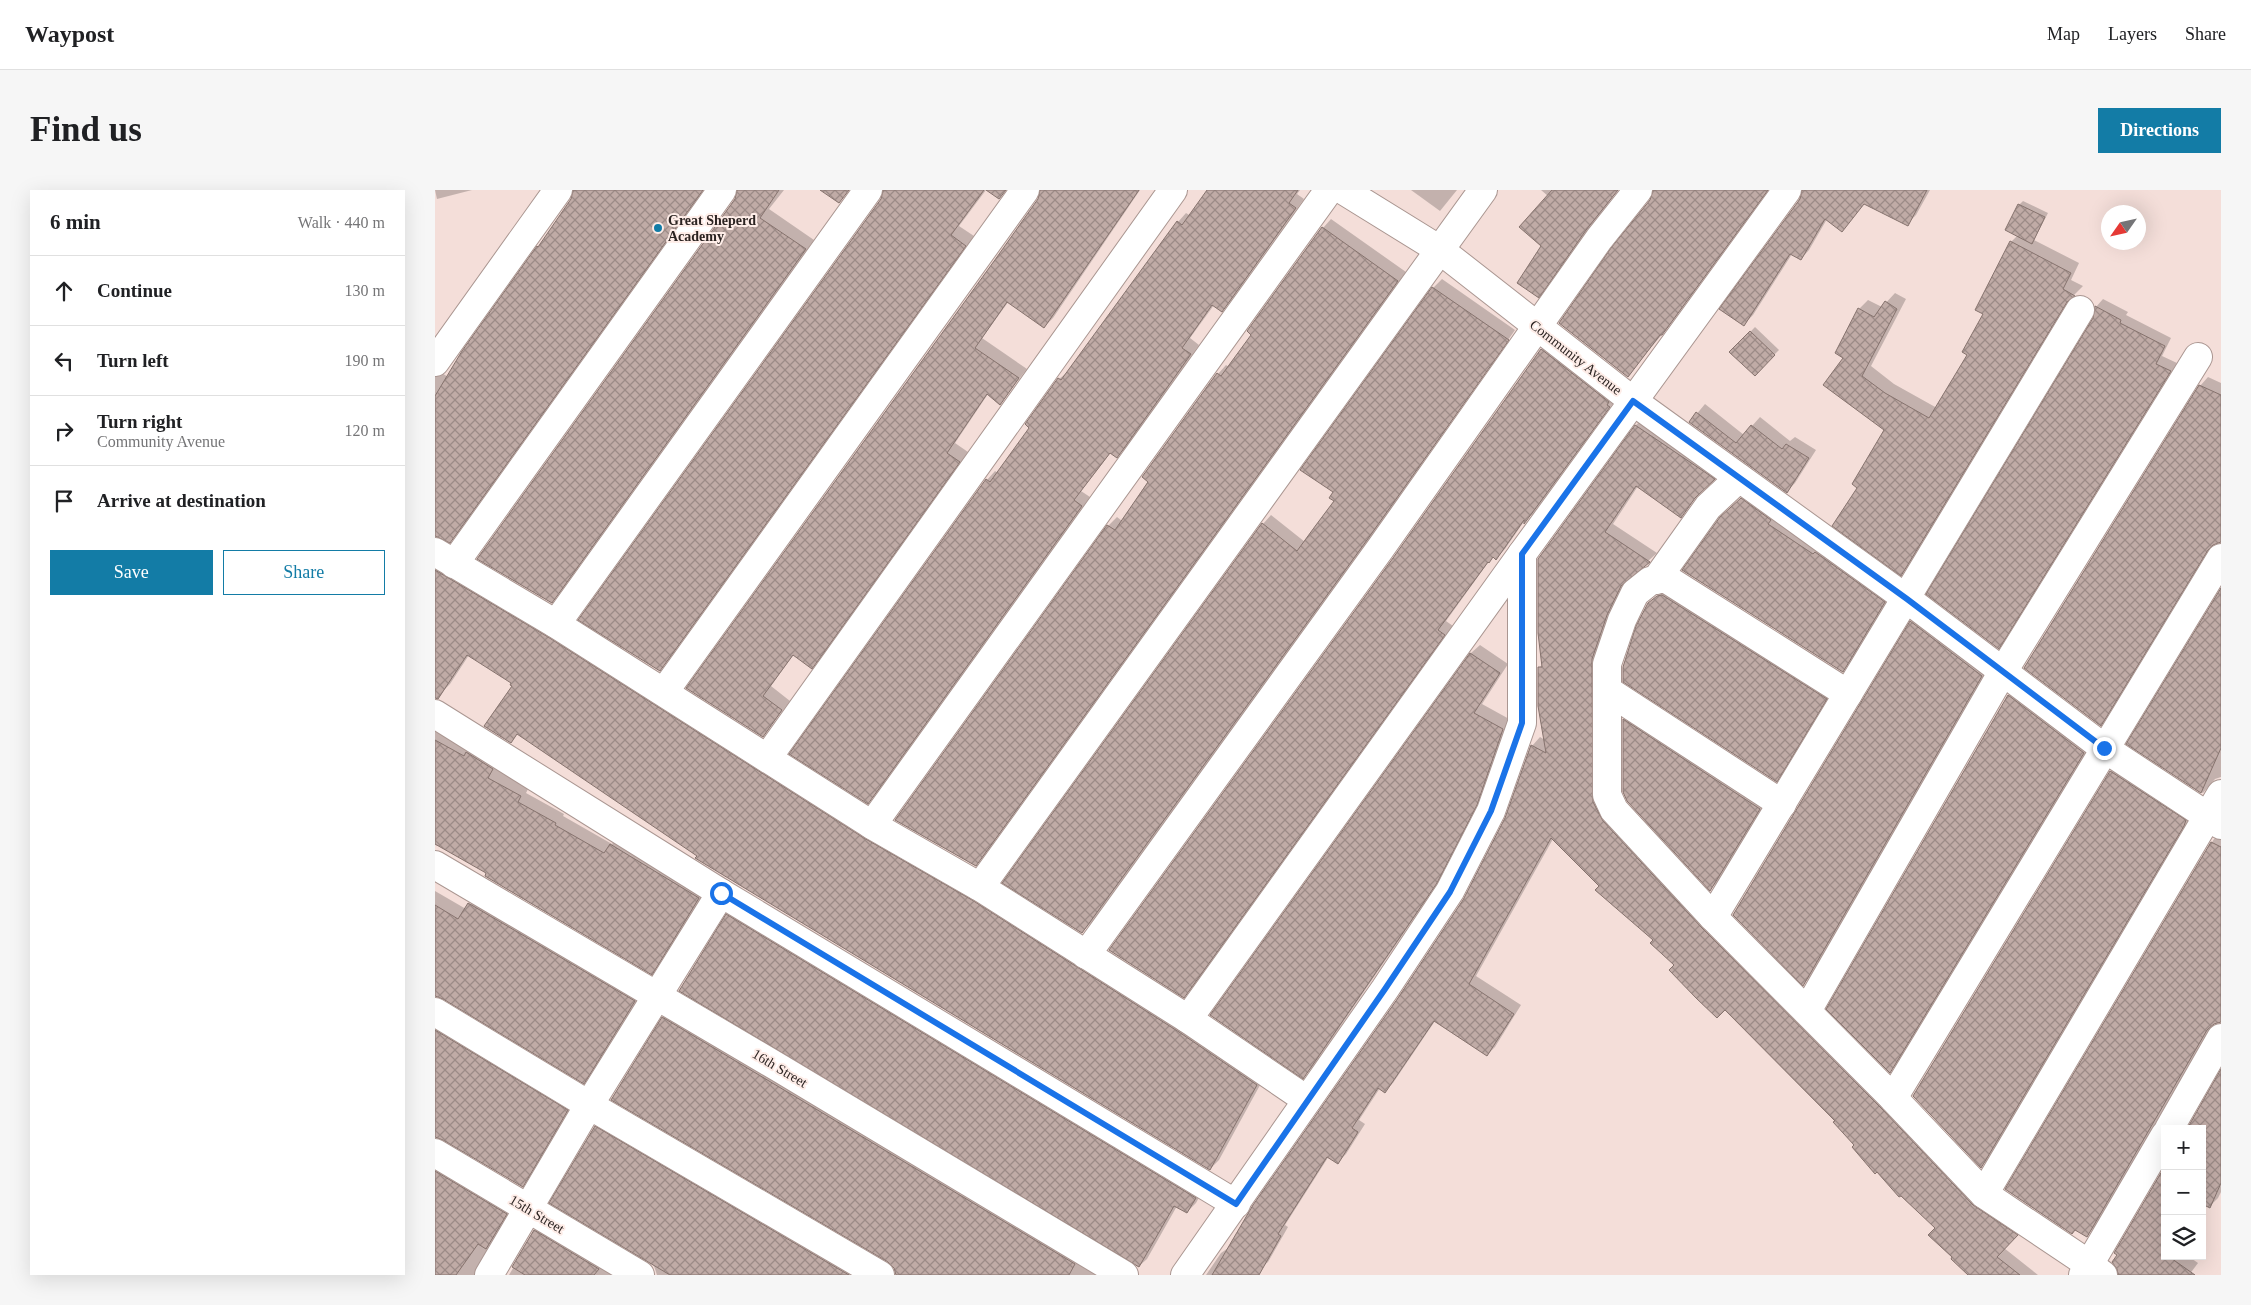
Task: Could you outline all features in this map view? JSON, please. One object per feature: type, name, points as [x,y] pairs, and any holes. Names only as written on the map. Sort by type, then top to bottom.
[{"type":"street","points":[[435,362],[558,190]]},
{"type":"street","points":[[722,190],[445,558],[556,624],[768,757],[872,825],[980,887],[1188,1019],[1307,1100]]},
{"type":"street","points":[[556,624],[868,190]]},
{"type":"street","points":[[664,692],[1025,190]]},
{"type":"street","points":[[768,757],[1173,190]]},
{"type":"street","points":[[872,825],[1329,190]]},
{"type":"street","name":"Community Avenue","points":[[1343,190],[1440,250],[1633,401],[1907,599],[2002,673],[2104,748],[2214,821]]},
{"type":"street","points":[[980,887],[1483,190]]},
{"type":"street","points":[[1086,955],[1380,549],[1599,238],[1638,190]]},
{"type":"street","points":[[1188,1019],[1522,554],[1787,190]]},
{"type":"street","points":[[1713,917],[2080,310]]},
{"type":"street","points":[[1807,1011],[2002,673],[2198,357]]},
{"type":"street","points":[[1656,580],[1708,507],[1739,478]]},
{"type":"street","points":[[1185,1275],[1385,989],[1450,892],[1491,811],[1522,723],[1522,554]]},
{"type":"street","points":[[1893,1098],[2221,558]]},
{"type":"street","points":[[1848,694],[1665,578],[1650,582],[1635,593],[1607,664],[1607,795],[1614,810],[1713,917],[1893,1098],[1984,1194],[2092,1272],[2161,1143]]},
{"type":"street","points":[[1607,690],[1782,804]]},
{"type":"street","points":[[435,714],[721,893],[1236,1204]]},
{"type":"street","points":[[1984,1194],[2214,821],[2221,794]]},
{"type":"street","name":"16th Street","points":[[435,865],[1123,1275]]},
{"type":"street","points":[[489,1275],[589,1105],[721,893]]},
{"type":"street","points":[[435,1012],[589,1105],[880,1275]]},
{"type":"street","points":[[2171,1125],[2221,1038]]},
{"type":"street","name":"15th Street","points":[[435,1152],[640,1275]]},
{"type":"building","points":[[573,190],[703,190],[450,543],[435,536],[435,396],[462,351],[571,199]]},
{"type":"building","points":[[737,190],[779,190],[760,218],[806,249],[552,603],[477,559],[735,199]]},
{"type":"building","points":[[820,190],[849,190],[839,203]]},
{"type":"building","points":[[883,190],[984,190],[951,235],[966,246],[660,671],[578,620],[881,199]]},
{"type":"building","points":[[986,190],[1006,190],[999,199]]},
{"type":"building","points":[[1040,190],[1139,190],[1044,328],[1007,302],[975,348],[1019,378],[1000,405],[987,394],[947,453],[960,462],[812,669],[793,655],[763,696],[782,710],[763,737],[686,688],[997,257],[1038,199]]},
{"type":"building","points":[[1207,190],[1298,190],[1289,203],[1296,208],[1222,312],[1212,305],[1182,348],[1191,354],[1117,458],[1110,453],[1074,500],[1082,506],[868,804],[789,754],[986,479],[990,482],[1029,428],[1025,424],[1058,378],[1061,380],[1177,221],[1182,225]]},
{"type":"building","points":[[1552,190],[1618,190],[1586,230],[1539,298],[1517,283],[1541,246],[1519,227]]},
{"type":"building","points":[[1653,190],[1768,190],[1662,335],[1660,335],[1628,377],[1559,323],[1611,248],[1650,200]]},
{"type":"building","points":[[1802,190],[1927,190],[1908,226],[1864,204],[1842,232],[1825,219],[1801,260],[1790,254],[1744,326],[1719,309],[1800,199]]},
{"type":"building","points":[[2018,204],[2045,217],[2032,244],[2005,230]]},
{"type":"building","points":[[1322,227],[1398,281],[976,866],[895,820],[1107,525],[1115,530],[1148,482],[1142,477],[1217,373],[1221,376],[1251,335],[1247,331]]},
{"type":"building","points":[[2010,241],[2071,273],[2063,289],[2075,296],[2067,302],[1901,576],[1832,526],[1857,488],[1852,484],[1884,430],[1823,385],[1843,358],[1835,353],[1858,308],[1874,317],[1885,301],[1897,309],[1862,376],[1885,393],[1929,418],[1967,355],[1962,352],[1983,314],[1975,310]]},
{"type":"building","points":[[1432,287],[1509,340],[1367,540],[1082,933],[1002,883],[1262,523],[1297,551],[1334,501],[1329,498],[1333,492],[1300,470]]},
{"type":"building","points":[[2095,306],[2121,320],[2120,323],[2165,346],[2156,364],[2171,371],[1999,649],[1926,594],[2093,318]]},
{"type":"building","points":[[1750,331],[1775,355],[1755,376],[1729,352]]},
{"type":"building","points":[[1541,349],[1609,402],[1607,405],[1610,407],[1524,524],[1524,520],[1496,560],[1493,557],[1488,562],[1438,630],[1445,635],[1184,998],[1109,950],[1393,558]]},
{"type":"building","points":[[2199,385],[2221,395],[2221,542],[2213,545],[2208,550],[2101,726],[2024,668]]},
{"type":"building","points":[[1696,412],[1736,443],[1751,425],[1782,449],[1786,444],[1809,458],[1787,493],[1689,422]]},
{"type":"building","points":[[1635,425],[1715,479],[1695,498],[1681,518],[1636,486],[1605,532],[1650,562],[1621,586],[1607,615],[1592,659],[1593,802],[1603,821],[1702,928],[1882,1109],[1973,1205],[2018,1235],[1997,1257],[2020,1275],[1968,1275],[1928,1235],[1935,1228],[1901,1196],[1899,1197],[1877,1172],[1875,1174],[1852,1147],[1854,1145],[1833,1122],[1835,1121],[1725,1010],[1717,1018],[1697,999],[1669,970],[1674,965],[1650,943],[1653,940],[1595,890],[1599,886],[1551,838],[1469,984],[1514,1014],[1487,1056],[1434,1021],[1385,1093],[1378,1088],[1352,1128],[1358,1132],[1338,1164],[1327,1157],[1278,1234],[1281,1236],[1259,1275],[1212,1275],[1253,1205],[1398,998],[1463,900],[1505,818],[1531,745],[1546,753],[1538,706],[1538,667],[1542,667],[1538,633],[1538,559]]},
{"type":"building","points":[[1741,498],[1771,520],[1768,524],[1813,554],[1815,552],[1885,602],[1843,672],[1682,570],[1720,517]]},
{"type":"building","points":[[435,570],[548,637],[864,838],[972,900],[1179,1032],[1257,1085],[1210,1170],[695,858],[697,856],[517,734],[511,743],[484,726],[512,686],[510,685],[511,683],[467,655],[438,699],[435,698]]},
{"type":"building","points":[[2221,588],[2221,748],[2201,793],[2126,744]]},
{"type":"building","points":[[1662,595],[1827,699],[1777,782],[1623,682],[1623,667],[1636,626],[1648,603],[1657,596]]},
{"type":"building","points":[[1910,621],[1982,676],[1803,986],[1733,915]]},
{"type":"building","points":[[1470,653],[1500,673],[1474,713],[1503,729],[1477,805],[1437,883],[1303,1079],[1210,1015]]},
{"type":"building","points":[[2008,695],[2084,753],[1890,1073],[1826,1009]]},
{"type":"building","points":[[1623,719],[1760,809],[1710,891],[1627,801],[1623,792]]},
{"type":"building","points":[[435,740],[464,756],[466,752],[493,769],[488,778],[521,796],[518,802],[556,823],[555,825],[604,853],[610,844],[699,898],[652,975],[485,876],[486,873],[435,844]]},
{"type":"building","points":[[2110,771],[2186,820],[1981,1168],[1913,1096]]},
{"type":"building","points":[[2211,842],[2221,847],[2221,1022],[2214,1024],[2207,1030],[2087,1237],[2075,1230],[2072,1234],[2005,1189]]},
{"type":"building","points":[[468,903],[635,1001],[584,1084],[435,996],[435,905],[458,919]]},
{"type":"building","points":[[726,914],[1196,1198],[1187,1213],[1174,1206],[1139,1267],[679,991]]},
{"type":"building","points":[[662,1017],[1075,1264],[1069,1275],[896,1275],[894,1268],[888,1262],[611,1100]]},
{"type":"building","points":[[435,1030],[568,1110],[523,1187],[435,1137]]},
{"type":"building","points":[[2221,1069],[2221,1183],[2210,1208],[2206,1206],[2206,1125],[2189,1125]]},
{"type":"building","points":[[595,1126],[849,1275],[670,1275],[549,1203]]},
{"type":"building","points":[[435,1171],[507,1214],[486,1249],[478,1244],[456,1275],[435,1275]]},
{"type":"building","points":[[2161,1173],[2161,1260],[2174,1260],[2195,1275],[2118,1275],[2117,1269],[2112,1262],[2117,1255],[2114,1253]]},
{"type":"building","points":[[534,1230],[599,1269],[594,1275],[525,1275],[512,1267]]},
{"type":"place","name":"Great Sheperd Academy","points":[[658,228]]},
{"type":"route","points":[[721,893],[1236,1204],[1450,892],[1491,811],[1522,723],[1522,554],[1633,401],[1907,599],[2002,673],[2104,748]]}]
